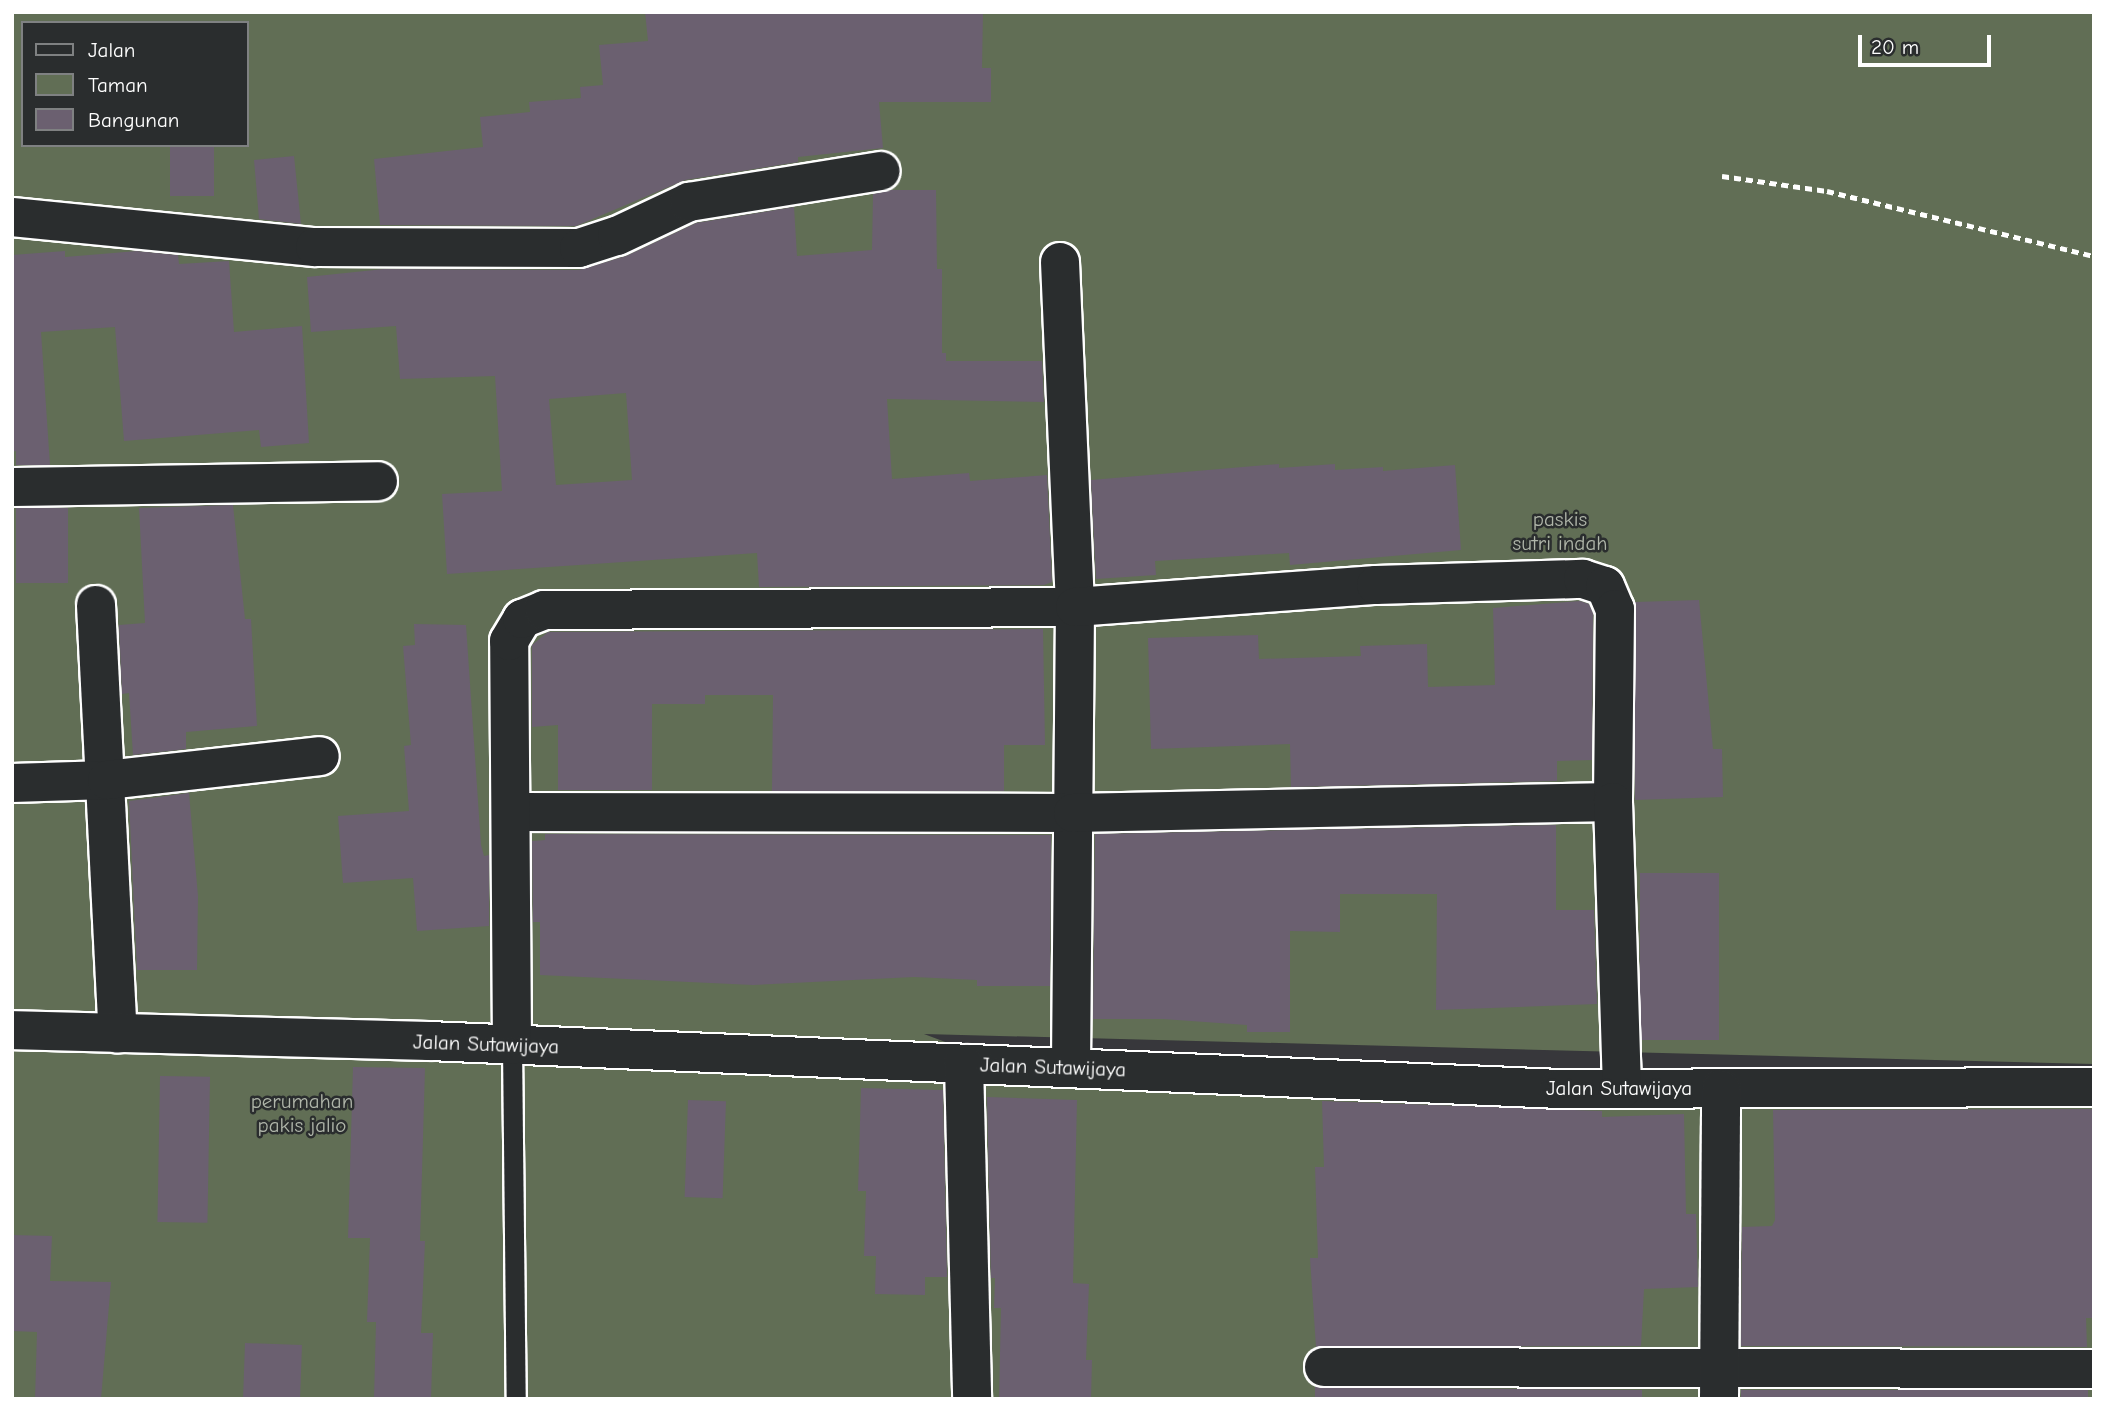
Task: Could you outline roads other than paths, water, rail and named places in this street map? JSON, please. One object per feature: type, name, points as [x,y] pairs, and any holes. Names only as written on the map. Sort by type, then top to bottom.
[{"type":"street","points":[[12,218],[315,247],[579,247],[617,236],[689,202],[881,172]]},
{"type":"street","points":[[1060,262],[1075,607],[1071,1068]]},
{"type":"street","points":[[12,487],[378,481]]},
{"type":"street","points":[[512,1045],[509,641],[522,619],[544,610],[1075,607],[1376,585],[1583,579],[1605,586],[1615,609],[1613,802],[1622,1089]]},
{"type":"street","points":[[96,605],[118,1033]]},
{"type":"street","points":[[12,783],[107,780],[320,756]]},
{"type":"street","points":[[511,812],[1073,813],[1613,802]]},
{"type":"street","name":"Jalan Sutawijaya","points":[[12,1030],[512,1045],[1622,1089],[2094,1087]]},
{"type":"street","points":[[964,1064],[972,1399]]},
{"type":"street","points":[[1719,1385],[1721,1089]]},
{"type":"street","points":[[1324,1367],[1719,1385],[2094,1370]]},
{"type":"lane","points":[[512,1045],[516,1399]]},
{"type":"park label","name":"paskis sutri indah","points":[[1560,531]]},
{"type":"park label","name":"perumahan pakis jalio","points":[[302,1113]]}]
